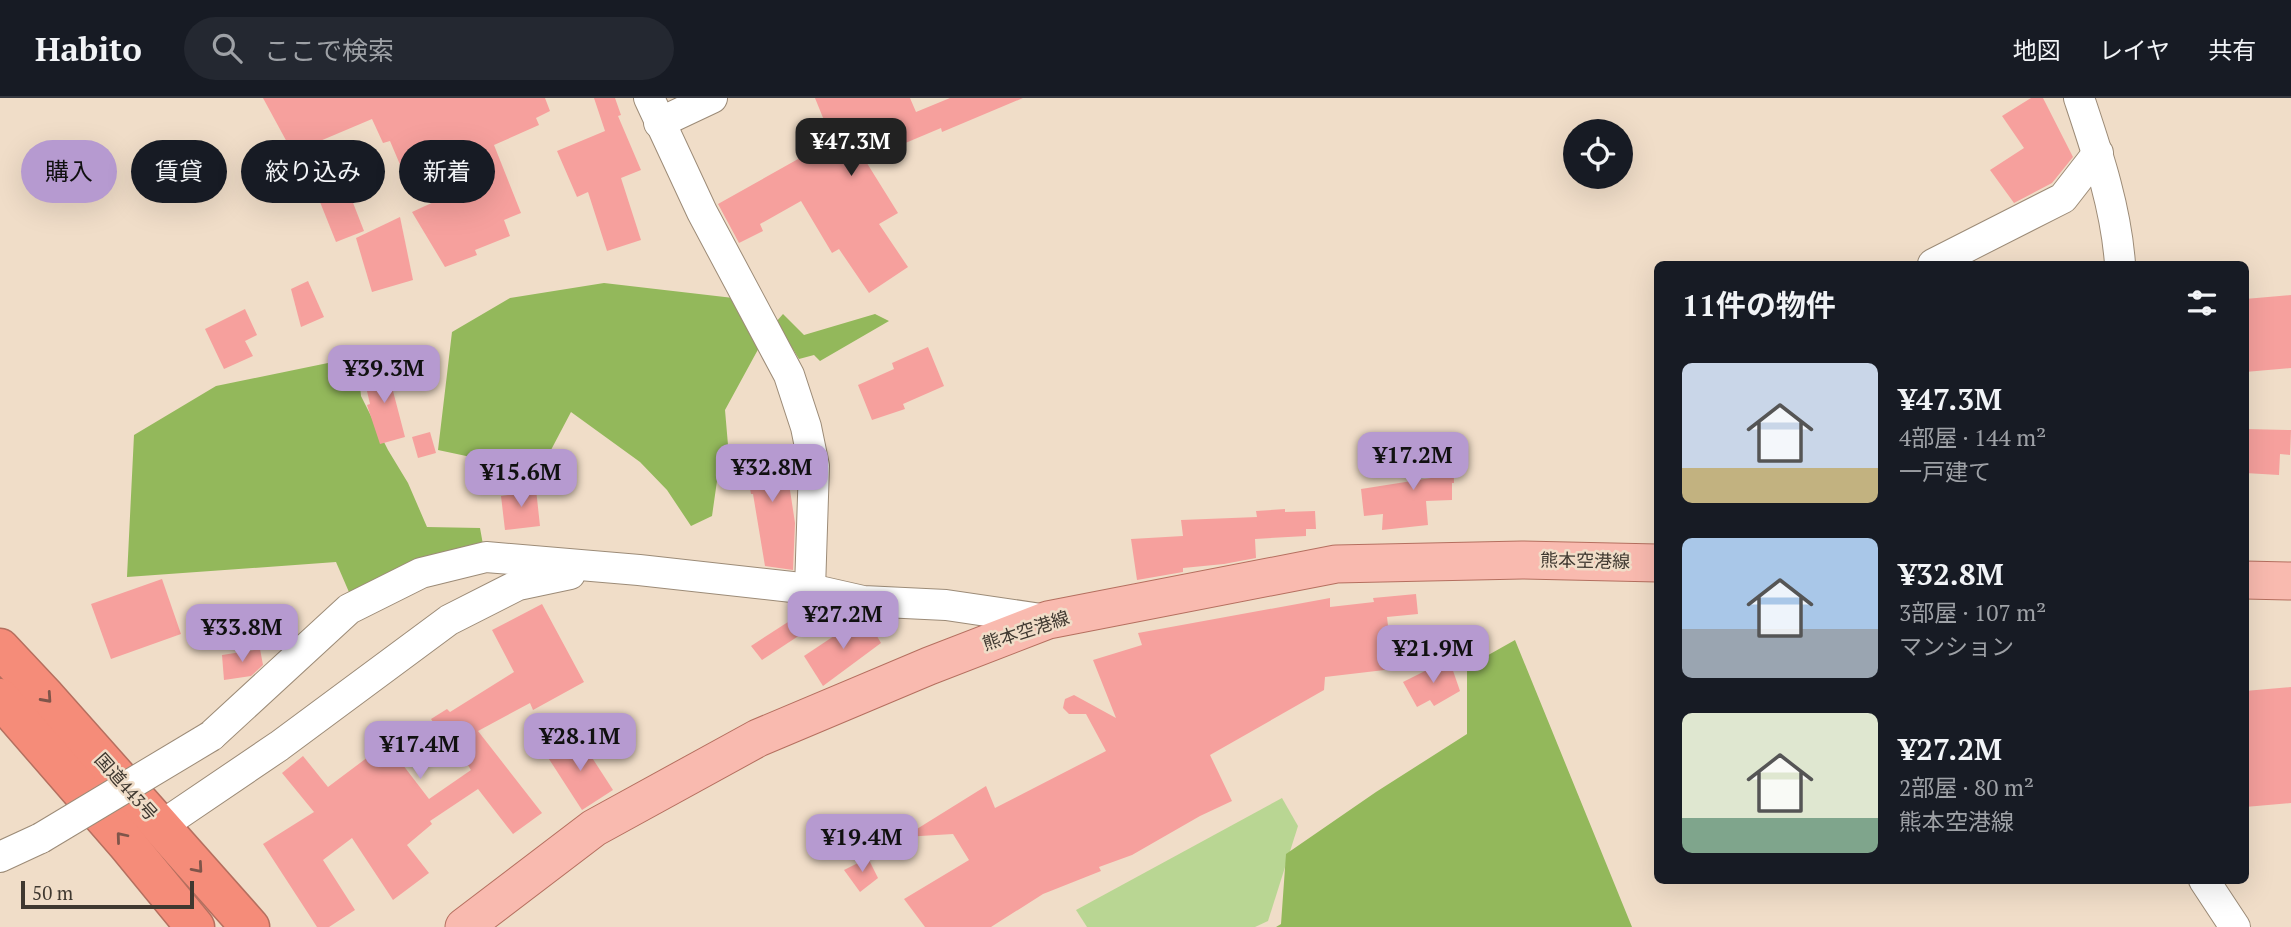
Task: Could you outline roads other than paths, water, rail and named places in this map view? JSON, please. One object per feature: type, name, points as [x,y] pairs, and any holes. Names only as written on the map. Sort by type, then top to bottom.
[{"type":"highway","name":"国道443号","points":[[0,648],[250,927]]},
{"type":"highway","name":"国道443号","points":[[0,698],[195,927]]},
{"type":"main road","name":"熊本空港線","points":[[464,927],[594,828],[758,738],[929,666],[1048,620],[1336,564],[1522,560],[1654,563]]},
{"type":"main road","points":[[2249,580],[2291,581]]},
{"type":"street","points":[[712,98],[654,110],[702,212],[789,375],[806,427],[814,466],[810,589]]},
{"type":"street","points":[[2079,98],[2098,153],[2118,231],[2120,261]]},
{"type":"street","points":[[1939,261],[2063,198],[2098,153]]},
{"type":"street","points":[[0,857],[41,838],[211,736],[349,609],[421,573],[486,557],[810,589],[863,601],[946,605],[1048,620]]},
{"type":"street","points":[[161,826],[279,746],[449,620],[518,585],[605,567]]},
{"type":"street","points":[[2207,884],[2235,927]]}]
